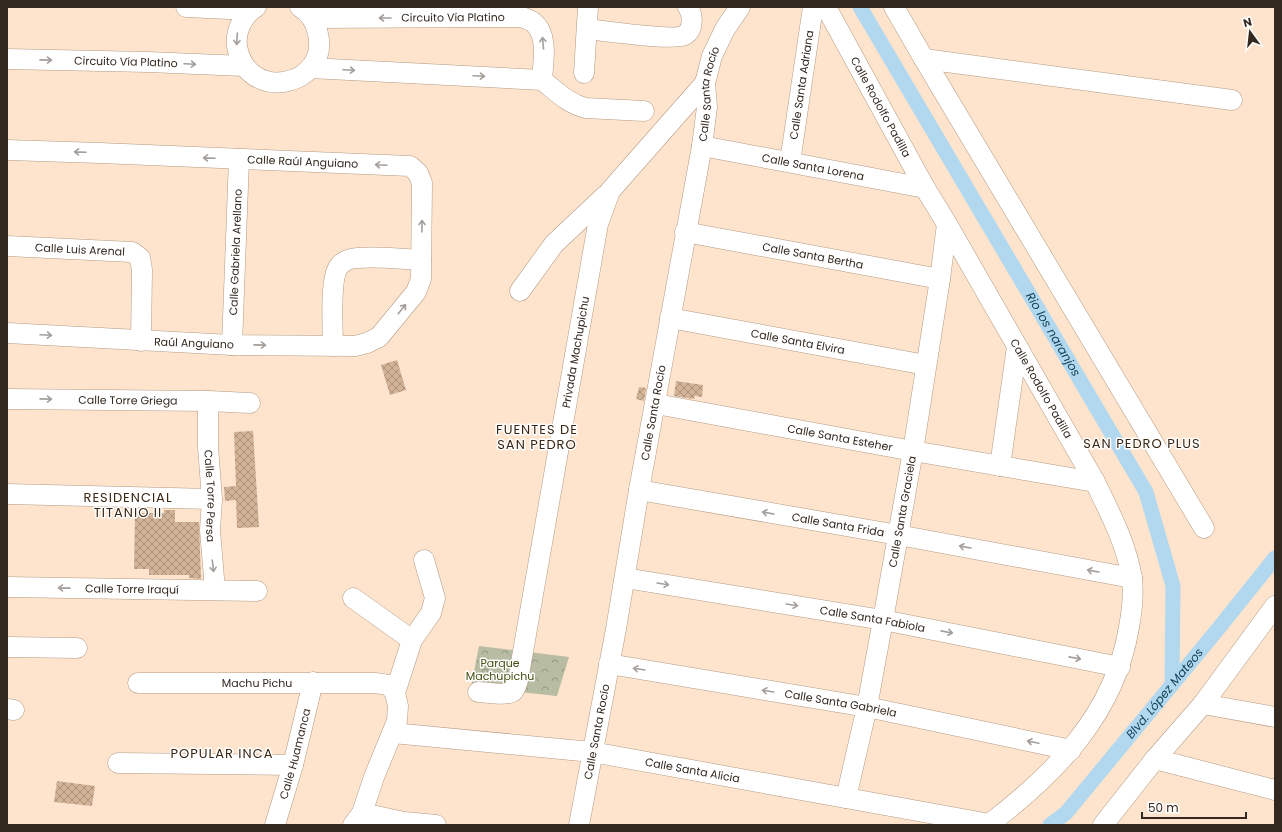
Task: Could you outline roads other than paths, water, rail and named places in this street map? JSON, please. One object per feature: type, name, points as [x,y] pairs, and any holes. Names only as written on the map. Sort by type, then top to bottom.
[{"type":"street","points":[[186,7],[254,9]]},
{"type":"street","points":[[584,73],[588,7]]},
{"type":"street","points":[[587,29],[674,37],[684,35],[690,29],[692,21],[691,12],[688,7]]},
{"type":"street","name":"Calle Santa Rocío","points":[[579,825],[625,578],[639,490],[656,404],[670,318],[702,146],[707,107],[705,83],[712,56],[725,29],[740,7]]},
{"type":"street","name":"Calle Santa Adriana","points":[[790,162],[812,7]]},
{"type":"street","name":"Calle Rodolfo Padilla","points":[[826,7],[925,188],[1095,482],[1115,523],[1132,578],[1132,613],[1127,642],[1120,667],[1102,706],[1071,750],[1038,784],[989,824]]},
{"type":"street","points":[[894,7],[1204,528]]},
{"type":"street","points":[[254,9],[243,20],[238,31],[236,43],[238,55],[244,66],[253,75],[264,81],[277,83],[289,82],[301,77],[316,59],[319,49],[317,27],[306,12]]},
{"type":"street","name":"Circuito Vía Platino","points":[[306,12],[522,17],[532,21],[538,27],[542,36],[544,44],[542,80]]},
{"type":"street","name":"Circuito Vía Platino","points":[[7,59],[244,66]]},
{"type":"street","points":[[924,59],[1232,100]]},
{"type":"street","points":[[310,68],[542,80],[577,106],[586,108],[644,111]]},
{"type":"street","name":"Privada Machupichu","points":[[478,692],[511,692],[515,689],[518,680],[598,224],[610,191],[705,83]]},
{"type":"street","name":"Calle Santa Lorena","points":[[702,146],[925,188]]},
{"type":"street","name":"Calle Raúl Anguiano","points":[[7,150],[410,166],[418,173],[422,183],[421,279],[416,292],[379,337]]},
{"type":"street","name":"Calle Gabriela Arellano","points":[[232,345],[239,159]]},
{"type":"street","points":[[520,292],[554,244],[610,191]]},
{"type":"street","name":"Calle Santa Graciela","points":[[846,798],[867,707],[913,451],[940,279],[947,224]]},
{"type":"street","name":"Calle Santa Bertha","points":[[686,232],[940,279]]},
{"type":"street","name":"Calle Luis Arenal","points":[[7,246],[132,252],[140,258],[142,270],[141,341]]},
{"type":"street","points":[[333,346],[333,283],[339,265],[355,258],[421,260]]},
{"type":"street","name":"Calle Santa Elvira","points":[[670,318],[926,365]]},
{"type":"street","name":"Raúl Anguiano","points":[[7,333],[232,345],[355,346],[367,343],[379,337]]},
{"type":"street","points":[[1000,466],[1017,347]]},
{"type":"street","name":"Calle Torre Griega","points":[[7,399],[208,401],[250,403]]},
{"type":"street","name":"Calle Torre Persa","points":[[208,401],[208,447],[212,498],[210,530],[215,590]]},
{"type":"street","name":"Calle Santa Esteher","points":[[656,404],[913,451],[1095,482]]},
{"type":"street","name":"Calle Santa Frida","points":[[639,490],[898,535],[1132,578]]},
{"type":"street","points":[[7,494],[212,498]]},
{"type":"street","points":[[424,560],[435,598],[431,613],[412,640],[395,693],[398,706],[397,721],[358,819],[436,825]]},
{"type":"street","name":"Calle Santa Fabiola","points":[[625,578],[883,620],[1120,667]]},
{"type":"street","name":"Calle Torre Iraquí","points":[[7,587],[257,591]]},
{"type":"street","points":[[353,598],[412,640]]},
{"type":"street","points":[[1103,825],[1155,758],[1203,704],[1275,606]]},
{"type":"street","points":[[7,646],[77,648]]},
{"type":"street","name":"Calle Santa Gabriela","points":[[609,664],[867,707],[1071,750]]},
{"type":"street","name":"Calle Huamanca","points":[[275,825],[293,765],[313,682]]},
{"type":"street","name":"Machu Pichu","points":[[138,683],[375,683],[389,685],[395,693]]},
{"type":"street","points":[[1203,704],[1275,717]]},
{"type":"street","name":"Calle Santa Alicia","points":[[393,733],[592,752],[989,824]]},
{"type":"street","points":[[1155,758],[1275,790]]},
{"type":"street","points":[[118,763],[293,765]]},
{"type":"waterway","name":"Rio los naranjos","points":[[860,7],[1146,492],[1173,586],[1172,685]]},
{"type":"waterway","name":"Blvd. López Mateos","points":[[1050,825],[1066,813],[1275,558]]},
{"type":"district","name":"FUENTES DE SAN PEDRO","points":[[537,436]]},
{"type":"district","name":"SAN PEDRO PLUS","points":[[1142,443]]},
{"type":"district","name":"RESIDENCIAL TITANIO II","points":[[128,504]]},
{"type":"district","name":"POPULAR INCA","points":[[222,753]]},
{"type":"park label","name":"Parque Machupichu","points":[[500,669]]}]
